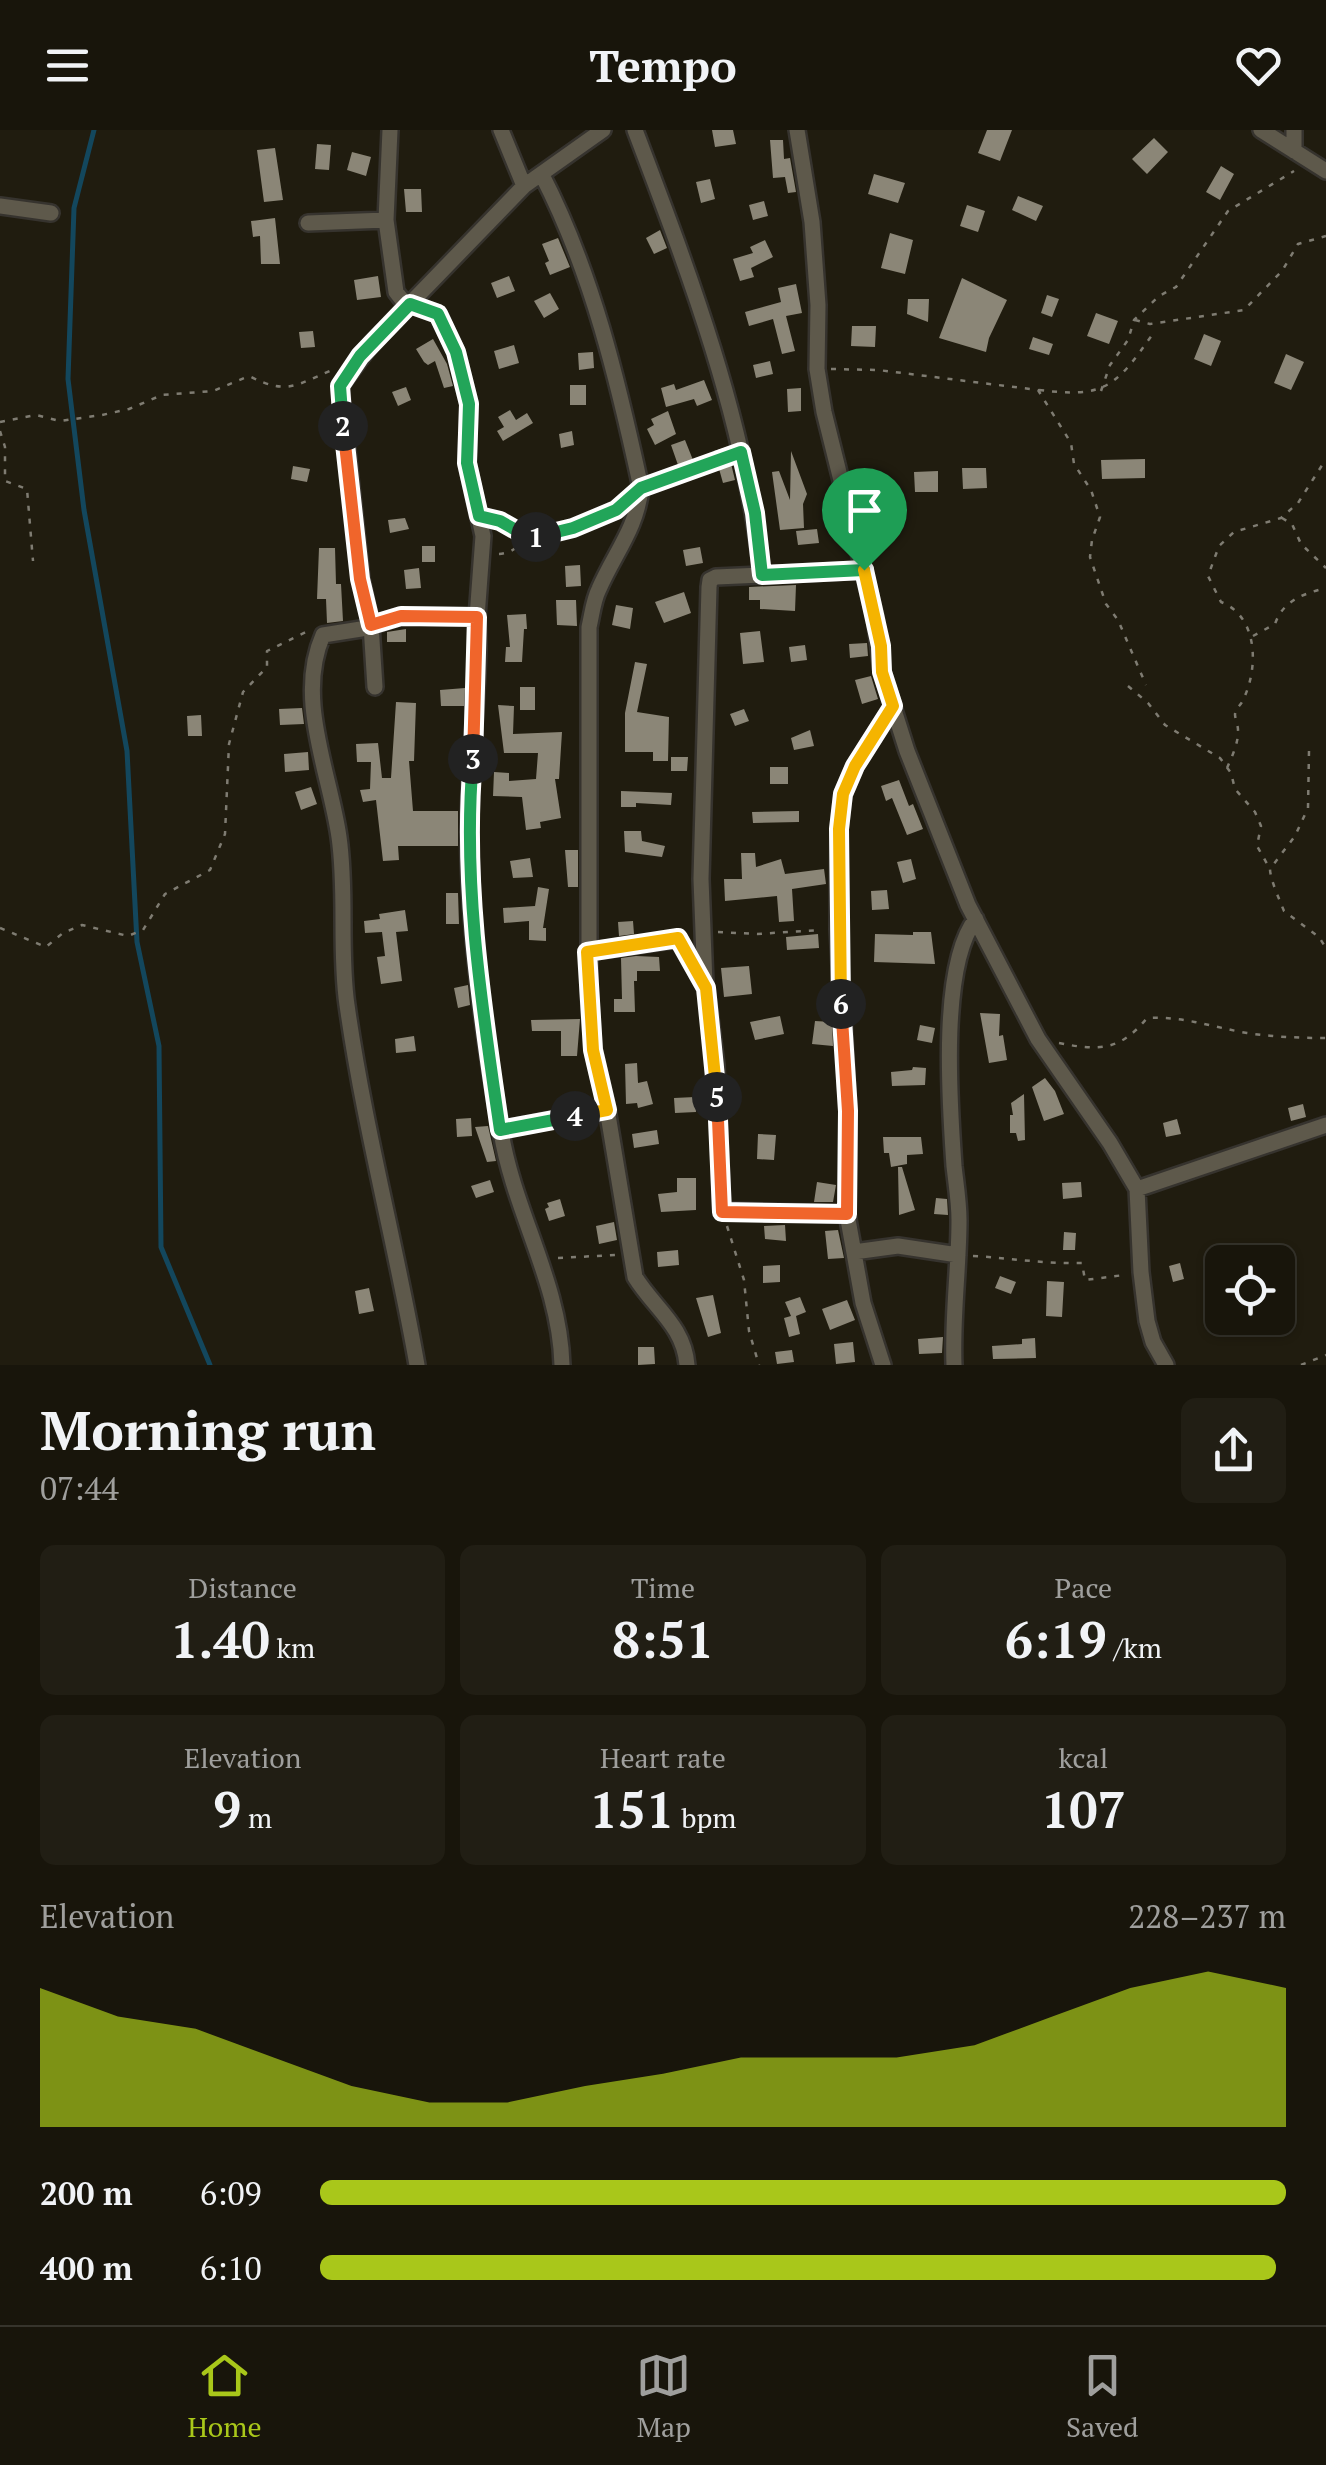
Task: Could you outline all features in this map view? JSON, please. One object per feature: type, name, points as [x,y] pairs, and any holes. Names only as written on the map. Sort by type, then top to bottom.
[{"type":"street","points":[[390,130],[386,220],[396,292],[403,301],[438,314],[456,352],[469,404],[467,463],[483,554],[477,617],[469,860],[476,966],[506,1159],[542,1259],[561,1330],[562,1365]]},
{"type":"street","points":[[501,130],[524,186]]},
{"type":"street","points":[[375,687],[371,625],[360,579],[340,386],[360,356],[524,186],[603,130]]},
{"type":"street","points":[[635,130],[698,296],[755,513],[762,575]]},
{"type":"street","points":[[797,130],[812,222],[818,304],[817,368],[824,412],[881,646],[882,672],[907,751],[976,919],[1038,1039],[1136,1189],[1147,1321],[1166,1365]]},
{"type":"street","points":[[1261,130],[1326,171]]},
{"type":"street","points":[[1294,130],[1294,151]]},
{"type":"street","points":[[542,175],[579,253],[588,292],[608,346],[641,488],[631,532],[596,594],[589,627],[586,700],[591,888],[587,952],[593,1050],[607,1110],[628,1251],[635,1277],[647,1297],[682,1336],[687,1365]]},
{"type":"street","points":[[0,206],[51,213]]},
{"type":"street","points":[[308,223],[386,220]]},
{"type":"street","points":[[847,1214],[722,1212],[716,1065],[702,932],[709,586],[716,577],[864,570]]},
{"type":"street","points":[[417,1365],[372,1151],[346,1002],[339,838],[312,682],[323,635],[401,616],[477,617]]},
{"type":"street","points":[[884,1365],[864,1303],[847,1214],[848,1111],[838,929],[839,829],[843,794],[855,766],[893,706]]},
{"type":"street","points":[[954,1365],[953,1301],[960,1218],[953,1145],[951,1043],[958,953],[976,919]]},
{"type":"street","points":[[587,952],[678,938],[706,988]]},
{"type":"street","points":[[500,1130],[607,1110]]},
{"type":"street","points":[[1136,1189],[1326,1126]]},
{"type":"street","points":[[854,1252],[898,1246],[958,1255]]},
{"type":"path","points":[[1101,391],[1134,320],[1158,296],[1176,287],[1228,211],[1309,161]]},
{"type":"path","points":[[1134,320],[1150,324],[1244,310],[1282,271],[1298,244],[1326,236]]},
{"type":"path","points":[[817,368],[878,370],[1073,394],[1101,391],[1133,362],[1152,335]]},
{"type":"path","points":[[0,422],[36,415],[60,422],[102,415],[162,395],[213,392],[249,376],[275,389],[292,386],[360,356]]},
{"type":"path","points":[[1038,390],[1071,443],[1074,464],[1091,490],[1100,517],[1090,557],[1106,604],[1118,620],[1146,686]]},
{"type":"path","points":[[0,431],[5,447],[5,482],[26,489],[33,561]]},
{"type":"path","points":[[483,554],[509,554],[530,538],[573,528],[616,510],[641,488],[741,452]]},
{"type":"path","points":[[1227,768],[1238,736],[1235,714],[1244,700],[1249,678],[1252,637],[1244,618],[1221,602],[1208,576],[1219,546],[1234,532],[1281,518],[1298,503],[1326,459]]},
{"type":"path","points":[[479,516],[500,521],[530,538]]},
{"type":"path","points":[[1281,518],[1292,524],[1301,544],[1326,568]]},
{"type":"path","points":[[1252,637],[1274,624],[1278,611],[1292,600],[1326,588]]},
{"type":"path","points":[[0,928],[46,947],[62,933],[82,926],[107,928],[128,936],[143,930],[164,894],[210,870],[225,834],[230,744],[243,692],[267,666],[266,651],[306,630],[323,635]]},
{"type":"path","points":[[1128,686],[1165,725],[1220,758],[1261,826],[1257,846],[1270,868],[1284,912],[1319,936],[1326,948]]},
{"type":"path","points":[[1270,868],[1296,836],[1308,808],[1309,752]]},
{"type":"path","points":[[702,932],[757,934],[838,929]]},
{"type":"path","points":[[1038,1039],[1107,1047],[1132,1038],[1147,1018],[1169,1017],[1247,1033],[1326,1038]]},
{"type":"path","points":[[722,1212],[744,1280],[749,1331],[760,1365]]},
{"type":"path","points":[[542,1259],[619,1255],[628,1251]]},
{"type":"path","points":[[958,1255],[1018,1258],[1035,1264],[1082,1263],[1085,1280],[1141,1272]]},
{"type":"path","points":[[1301,1365],[1326,1354]]},
{"type":"building","points":[[712,130],[733,130],[736,144],[715,147]]},
{"type":"building","points":[[987,130],[1012,130],[1000,161],[978,153]]},
{"type":"building","points":[[1154,138],[1168,152],[1147,174],[1132,159]]},
{"type":"building","points":[[770,140],[783,140],[784,159],[790,158],[796,192],[788,193],[785,177],[773,178]]},
{"type":"building","points":[[317,144],[331,145],[329,170],[315,169]]},
{"type":"building","points":[[275,148],[283,200],[264,202],[257,150]]},
{"type":"building","points":[[352,152],[371,157],[366,176],[347,170]]},
{"type":"building","points":[[1221,166],[1234,174],[1220,200],[1206,192]]},
{"type":"building","points":[[874,174],[905,183],[898,203],[868,194]]},
{"type":"building","points":[[710,179],[715,199],[701,203],[696,182]]},
{"type":"building","points":[[404,189],[421,189],[422,212],[406,212]]},
{"type":"building","points":[[1018,196],[1043,206],[1036,221],[1012,210]]},
{"type":"building","points":[[764,201],[768,216],[753,220],[749,205]]},
{"type":"building","points":[[967,205],[985,211],[978,232],[960,226]]},
{"type":"building","points":[[275,218],[280,264],[261,264],[260,236],[253,237],[251,221]]},
{"type":"building","points":[[660,230],[667,248],[654,254],[646,238]]},
{"type":"building","points":[[890,233],[913,240],[905,274],[881,268]]},
{"type":"building","points":[[558,238],[570,267],[550,275],[542,244]]},
{"type":"building","points":[[765,240],[773,257],[751,268],[754,277],[740,281],[733,259],[753,253],[750,247]]},
{"type":"building","points":[[378,276],[381,297],[357,300],[354,280]]},
{"type":"building","points":[[509,276],[515,291],[497,298],[491,283]]},
{"type":"building","points":[[962,278],[1007,300],[986,352],[939,338]]},
{"type":"building","points":[[796,284],[802,313],[786,316],[795,351],[782,354],[773,319],[749,326],[745,312],[781,302],[778,288]]},
{"type":"building","points":[[550,293],[559,309],[544,318],[534,301]]},
{"type":"building","points":[[1047,295],[1059,299],[1052,317],[1041,313]]},
{"type":"building","points":[[908,299],[929,299],[928,322],[907,314]]},
{"type":"building","points":[[1096,313],[1118,321],[1109,344],[1087,336]]},
{"type":"building","points":[[852,326],[876,326],[875,347],[851,346]]},
{"type":"building","points":[[313,331],[315,347],[301,348],[299,332]]},
{"type":"building","points":[[1204,334],[1221,341],[1211,366],[1194,359]]},
{"type":"building","points":[[1033,337],[1053,344],[1049,355],[1029,349]]},
{"type":"building","points":[[433,339],[447,364],[453,386],[444,388],[435,361],[428,365],[416,349]]},
{"type":"building","points":[[514,345],[519,363],[499,369],[494,351]]},
{"type":"building","points":[[593,352],[594,368],[579,370],[578,353]]},
{"type":"building","points":[[1286,354],[1304,362],[1291,390],[1274,383]]},
{"type":"building","points":[[770,361],[773,374],[756,378],[753,365]]},
{"type":"building","points":[[704,380],[712,400],[697,406],[694,399],[666,407],[661,388],[674,384],[676,390]]},
{"type":"building","points":[[570,385],[586,385],[586,405],[570,405]]},
{"type":"building","points":[[406,387],[411,400],[398,406],[392,392]]},
{"type":"building","points":[[801,388],[801,411],[788,412],[787,389]]},
{"type":"building","points":[[510,410],[516,420],[527,413],[533,423],[503,441],[497,431],[504,427],[498,417]]},
{"type":"building","points":[[668,411],[676,434],[655,445],[647,429],[654,425],[651,419]]},
{"type":"building","points":[[572,431],[574,445],[561,448],[559,434]]},
{"type":"building","points":[[685,440],[693,460],[678,465],[671,445]]},
{"type":"building","points":[[727,447],[735,480],[723,483],[714,451]]},
{"type":"building","points":[[791,451],[807,494],[803,504],[804,528],[780,530],[772,472],[779,471],[790,500]]},
{"type":"building","points":[[1145,459],[1145,478],[1102,479],[1101,460]]},
{"type":"building","points":[[293,466],[310,469],[307,482],[291,479]]},
{"type":"building","points":[[962,468],[986,468],[987,488],[963,489]]},
{"type":"building","points":[[938,471],[938,492],[915,492],[914,472]]},
{"type":"building","points":[[405,518],[409,529],[390,533],[388,520]]},
{"type":"building","points":[[817,529],[819,543],[798,545],[796,531]]},
{"type":"building","points":[[422,546],[435,546],[435,562],[422,562]]},
{"type":"building","points":[[700,547],[703,563],[686,566],[683,550]]},
{"type":"building","points":[[319,548],[335,548],[343,621],[327,623],[326,599],[317,599]]},
{"type":"building","points":[[580,565],[581,586],[566,587],[565,566]]},
{"type":"building","points":[[419,568],[421,588],[406,589],[404,570]]},
{"type":"building","points":[[796,585],[795,611],[760,609],[760,600],[749,600],[749,587]]},
{"type":"building","points":[[684,592],[691,613],[664,623],[655,602]]},
{"type":"building","points":[[556,600],[576,600],[577,626],[557,625]]},
{"type":"building","points":[[616,605],[633,608],[630,629],[612,625]]},
{"type":"building","points":[[526,614],[522,662],[505,662],[506,647],[510,647],[507,615]]},
{"type":"building","points":[[406,629],[406,642],[387,642],[387,632]]},
{"type":"building","points":[[760,631],[764,662],[743,664],[740,633]]},
{"type":"building","points":[[867,643],[868,656],[850,658],[849,644]]},
{"type":"building","points":[[805,645],[807,660],[791,662],[789,647]]},
{"type":"building","points":[[635,662],[647,664],[637,712],[669,717],[668,761],[653,761],[653,752],[625,752],[625,713]]},
{"type":"building","points":[[871,676],[878,699],[862,704],[855,680]]},
{"type":"building","points":[[520,687],[535,687],[535,710],[520,710]]},
{"type":"building","points":[[465,688],[464,706],[441,706],[440,690]]},
{"type":"building","points":[[396,702],[416,703],[414,761],[409,761],[413,811],[458,811],[458,846],[398,846],[399,860],[383,861],[376,800],[363,802],[360,790],[370,789],[371,762],[357,762],[356,744],[378,743],[382,778],[391,778]]},
{"type":"building","points":[[498,705],[514,706],[513,734],[562,732],[559,779],[555,779],[561,818],[540,822],[541,828],[526,830],[522,797],[493,796],[494,772],[509,773],[509,781],[536,779],[538,753],[504,753]]},
{"type":"building","points":[[302,708],[304,724],[280,725],[279,709]]},
{"type":"building","points":[[744,709],[749,721],[735,726],[730,714]]},
{"type":"building","points":[[201,715],[202,736],[188,736],[187,716]]},
{"type":"building","points":[[810,730],[814,746],[794,750],[791,738]]},
{"type":"building","points":[[308,752],[309,770],[285,772],[284,754]]},
{"type":"building","points":[[671,757],[688,757],[687,771],[671,771]]},
{"type":"building","points":[[770,767],[788,767],[788,784],[770,784]]},
{"type":"building","points":[[899,780],[923,829],[907,835],[892,798],[886,801],[881,786]]},
{"type":"building","points":[[311,787],[317,804],[301,810],[295,792]]},
{"type":"building","points":[[621,791],[672,793],[671,805],[636,803],[636,807],[621,807]]},
{"type":"building","points":[[799,811],[799,822],[753,823],[752,812]]},
{"type":"building","points":[[624,831],[641,831],[642,841],[665,846],[662,857],[625,852]]},
{"type":"building","points":[[565,850],[578,850],[578,887],[568,887]]},
{"type":"building","points":[[741,853],[755,853],[756,867],[781,859],[785,874],[824,869],[826,884],[792,889],[794,921],[779,922],[777,896],[725,901],[724,879],[742,879]]},
{"type":"building","points":[[530,858],[533,877],[513,878],[510,861]]},
{"type":"building","points":[[911,859],[916,879],[903,883],[897,862]]},
{"type":"building","points":[[538,887],[549,889],[543,928],[546,941],[529,940],[529,921],[504,923],[503,908],[535,906]]},
{"type":"building","points":[[887,890],[889,909],[872,910],[871,891]]},
{"type":"building","points":[[446,893],[458,893],[459,924],[446,924]]},
{"type":"building","points":[[405,910],[408,931],[396,932],[402,981],[381,984],[377,957],[385,956],[382,932],[365,933],[364,921]]},
{"type":"building","points":[[633,921],[634,934],[619,936],[618,922]]},
{"type":"building","points":[[931,932],[935,964],[874,962],[875,934]]},
{"type":"building","points":[[818,934],[819,948],[787,950],[786,937]]},
{"type":"building","points":[[659,957],[660,971],[637,971],[635,1012],[614,1012],[614,999],[622,999],[621,958]]},
{"type":"building","points":[[749,966],[752,994],[724,997],[721,968]]},
{"type":"building","points":[[468,985],[470,1005],[458,1008],[454,988]]},
{"type":"building","points":[[980,1013],[1000,1014],[999,1036],[1003,1035],[1007,1060],[989,1063]]},
{"type":"building","points":[[780,1016],[784,1034],[755,1040],[750,1022]]},
{"type":"building","points":[[580,1019],[577,1056],[561,1056],[561,1031],[532,1031],[531,1020]]},
{"type":"building","points":[[815,1021],[832,1022],[833,1046],[812,1044]]},
{"type":"building","points":[[920,1025],[935,1028],[932,1043],[917,1040]]},
{"type":"building","points":[[414,1036],[416,1051],[396,1053],[395,1039]]},
{"type":"building","points":[[637,1063],[638,1083],[647,1081],[653,1104],[638,1108],[637,1103],[626,1104],[625,1064]]},
{"type":"building","points":[[926,1068],[925,1085],[892,1086],[891,1072]]},
{"type":"building","points":[[1045,1078],[1064,1114],[1044,1121],[1032,1087]]},
{"type":"building","points":[[1024,1094],[1025,1140],[1018,1141],[1016,1133],[1010,1133],[1011,1103]]},
{"type":"building","points":[[695,1097],[696,1112],[675,1113],[674,1098]]},
{"type":"building","points":[[1303,1104],[1306,1117],[1291,1121],[1288,1108]]},
{"type":"building","points":[[471,1118],[472,1136],[457,1137],[456,1119]]},
{"type":"building","points":[[1177,1119],[1181,1134],[1166,1137],[1163,1123]]},
{"type":"building","points":[[488,1126],[496,1161],[487,1162],[475,1127]]},
{"type":"building","points":[[657,1130],[659,1144],[634,1148],[632,1134]]},
{"type":"building","points":[[758,1134],[776,1135],[774,1160],[757,1159]]},
{"type":"building","points":[[883,1137],[921,1137],[923,1154],[907,1155],[907,1164],[891,1167],[889,1153],[884,1153]]},
{"type":"building","points":[[898,1167],[902,1167],[915,1210],[899,1215]]},
{"type":"building","points":[[677,1178],[696,1178],[696,1210],[661,1212],[658,1194],[677,1192]]},
{"type":"building","points":[[490,1180],[494,1192],[476,1198],[471,1186]]},
{"type":"building","points":[[817,1182],[836,1185],[833,1202],[814,1202]]},
{"type":"building","points":[[1081,1182],[1082,1197],[1063,1199],[1062,1183]]},
{"type":"building","points":[[936,1198],[947,1199],[948,1215],[934,1214]]},
{"type":"building","points":[[560,1199],[565,1216],[549,1221],[547,1203]]},
{"type":"building","points":[[614,1222],[617,1240],[599,1244],[596,1226]]},
{"type":"building","points":[[785,1225],[786,1241],[765,1239],[764,1226]]},
{"type":"building","points":[[838,1230],[844,1258],[828,1259],[825,1231]]},
{"type":"building","points":[[1064,1232],[1076,1233],[1075,1250],[1063,1250]]},
{"type":"building","points":[[678,1250],[679,1265],[658,1267],[657,1252]]},
{"type":"building","points":[[1180,1263],[1184,1279],[1173,1282],[1169,1266]]},
{"type":"building","points":[[780,1265],[780,1282],[763,1283],[763,1266]]},
{"type":"building","points":[[1000,1276],[1016,1282],[1011,1294],[995,1288]]},
{"type":"building","points":[[1047,1281],[1064,1282],[1062,1317],[1046,1316]]},
{"type":"building","points":[[369,1288],[374,1311],[359,1314],[355,1291]]},
{"type":"building","points":[[713,1295],[721,1333],[708,1337],[696,1298]]},
{"type":"building","points":[[800,1297],[806,1312],[796,1316],[800,1334],[789,1337],[784,1318],[791,1316],[785,1302]]},
{"type":"building","points":[[847,1300],[855,1320],[830,1330],[822,1309]]},
{"type":"building","points":[[943,1337],[942,1353],[919,1354],[918,1339]]},
{"type":"building","points":[[1035,1338],[1036,1358],[993,1359],[992,1346],[1022,1344],[1022,1339]]},
{"type":"building","points":[[853,1342],[855,1362],[836,1364],[834,1344]]},
{"type":"building","points":[[638,1347],[654,1347],[655,1364],[638,1365]]},
{"type":"building","points":[[792,1350],[794,1362],[777,1364],[775,1352]]},
{"type":"waterway","points":[[94,130],[74,208],[68,379],[84,510],[127,751],[137,942],[159,1046],[161,1247],[210,1365]]},
{"type":"route","points":[[410,304],[438,314],[456,352],[469,404],[467,463],[479,516],[500,521],[530,538],[573,528],[616,510],[641,488],[741,452],[755,513],[762,575],[864,570],[876,617],[882,672],[893,706],[855,766],[843,794],[839,829],[839,970],[848,1111],[847,1214],[722,1212],[716,1065],[706,988],[678,938],[587,952],[593,1050],[607,1110],[500,1130],[476,966],[469,860],[477,617],[401,616],[371,625],[360,579],[339,399],[340,386],[351,368],[410,304]]}]
